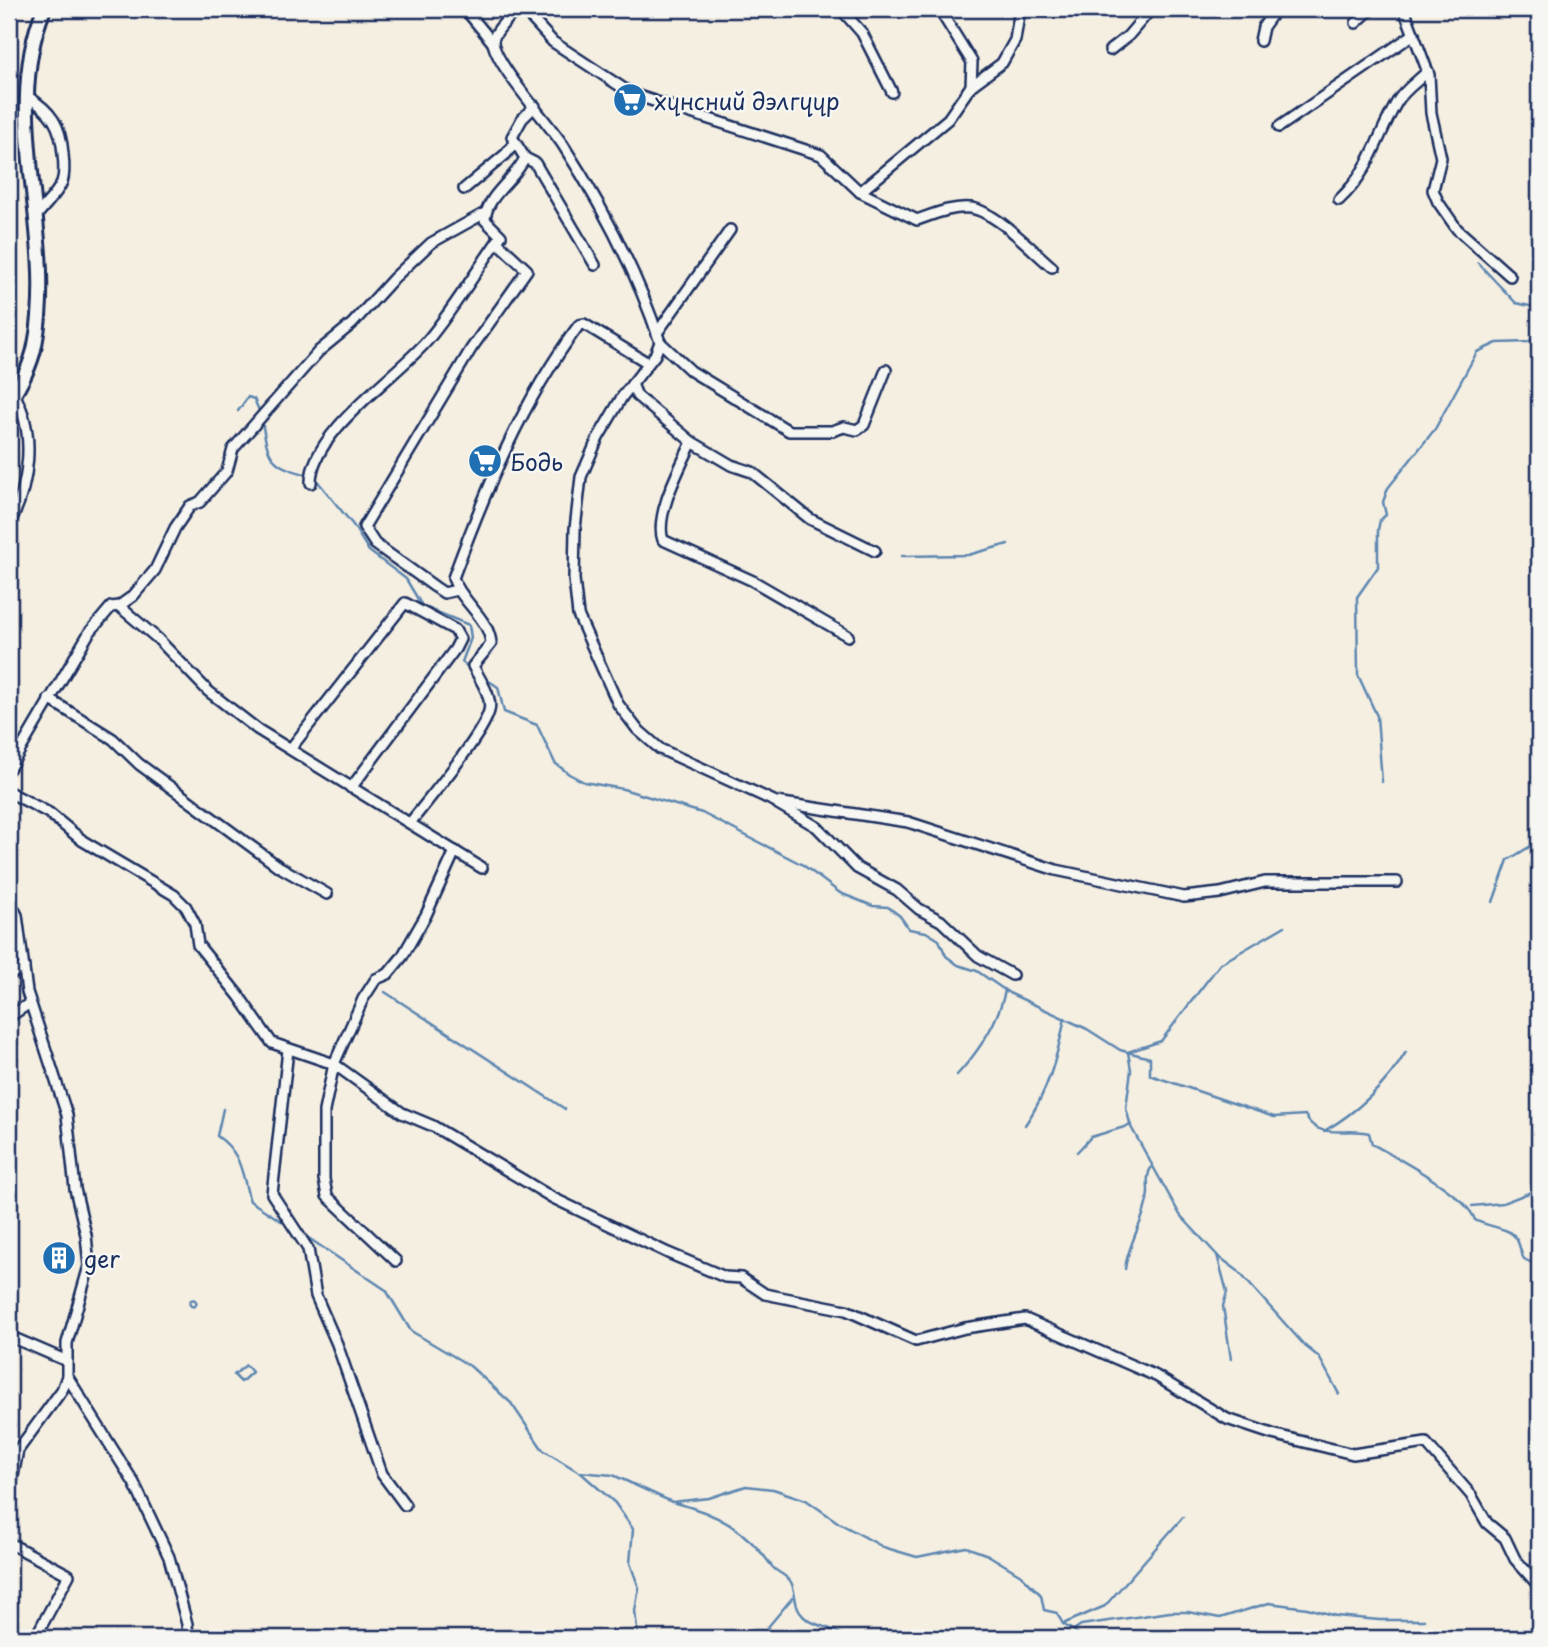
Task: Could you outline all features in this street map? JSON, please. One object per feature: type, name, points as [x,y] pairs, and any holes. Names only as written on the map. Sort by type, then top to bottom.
[{"type":"main road","points":[[11,399],[24,377],[35,346],[40,306],[27,96],[34,31],[44,9]]},
{"type":"street","points":[[465,9],[493,43],[509,72],[563,145],[622,246],[658,337],[691,372],[789,431],[832,431],[844,426],[857,430],[864,425],[886,370]]},
{"type":"street","points":[[493,43],[495,37],[520,9],[553,42],[632,93],[821,155],[860,192],[917,219],[950,209],[969,208],[986,212],[1052,267]]},
{"type":"street","points":[[841,9],[862,33],[892,92]]},
{"type":"street","points":[[939,9],[972,62],[971,86]]},
{"type":"street","points":[[860,192],[948,119],[971,86],[1002,63],[1015,40],[1020,9]]},
{"type":"street","points":[[1110,50],[1128,36],[1151,9]]},
{"type":"street","points":[[1260,41],[1263,27],[1276,9]]},
{"type":"street","points":[[1356,23],[1371,9]]},
{"type":"street","points":[[1404,9],[1428,71],[1431,113],[1441,158],[1433,190],[1437,202],[1457,229],[1510,276]]},
{"type":"street","points":[[1279,127],[1414,34]]},
{"type":"street","points":[[1339,200],[1357,183],[1369,165],[1396,104],[1428,71]]},
{"type":"street","points":[[27,96],[54,117],[58,125],[64,164],[63,180],[59,189],[34,219]]},
{"type":"street","points":[[535,106],[522,119],[512,137],[525,158],[535,163],[594,265]]},
{"type":"street","points":[[464,189],[515,142]]},
{"type":"street","points":[[311,483],[312,467],[321,451],[384,379],[425,343],[501,236],[485,220],[487,205],[525,158]]},
{"type":"street","points":[[9,769],[89,633],[111,607],[119,606],[132,596],[155,570],[175,528],[190,506],[200,502],[227,471],[233,449],[252,423],[319,351],[352,324],[431,243],[485,213]]},
{"type":"street","points":[[730,230],[658,337],[648,363],[598,438],[582,477],[575,529],[574,579],[578,615],[618,704],[637,729],[660,749],[776,802],[817,827],[858,868],[897,890],[919,909],[941,921],[978,956],[1012,975]]},
{"type":"street","points":[[457,590],[444,593],[435,587],[374,544],[364,527],[471,349],[527,270],[497,242]]},
{"type":"street","points":[[410,823],[480,730],[490,710],[489,698],[473,666],[491,644],[490,632],[457,590],[453,578],[499,458],[551,364],[579,325],[584,324],[648,363]]},
{"type":"street","points":[[632,384],[637,396],[692,442],[720,459],[752,472],[810,519],[876,551]]},
{"type":"street","points":[[9,525],[20,503],[28,441],[27,420],[11,399]]},
{"type":"street","points":[[692,442],[662,516],[660,532],[663,540],[753,581],[848,636]]},
{"type":"street","points":[[291,748],[405,603],[455,630],[460,639],[455,649],[351,788]]},
{"type":"street","points":[[119,606],[158,639],[208,691],[257,729],[482,868]]},
{"type":"street","points":[[49,699],[113,739],[139,764],[278,866],[327,894]]},
{"type":"street","points":[[9,792],[48,813],[83,841],[174,895],[191,915],[198,945],[207,959],[239,996],[272,1043],[334,1064],[402,1113],[433,1126],[553,1198],[668,1254],[724,1277],[741,1278],[765,1294],[846,1310],[916,1341],[965,1328],[1025,1319],[1165,1381],[1227,1419],[1272,1434],[1353,1454],[1426,1443],[1471,1495],[1487,1523],[1505,1538],[1515,1559],[1539,1586]]},
{"type":"street","points":[[776,802],[908,822],[1056,870],[1184,897],[1220,893],[1265,882],[1397,882]]},
{"type":"street","points":[[396,1261],[370,1240],[327,1196],[324,1179],[324,1111],[334,1064],[363,999],[376,979],[387,974],[402,957],[426,915],[455,851]]},
{"type":"street","points":[[9,900],[17,915],[30,1003],[67,1115],[75,1189],[86,1235],[89,1266],[67,1343],[66,1376],[62,1390],[18,1450],[9,1497]]},
{"type":"street","points":[[9,975],[24,967]]},
{"type":"street","points":[[9,1017],[30,1003]]},
{"type":"street","points":[[288,1049],[272,1194],[308,1249],[316,1296],[337,1344],[382,1474],[405,1505]]},
{"type":"street","points":[[9,1336],[66,1361]]},
{"type":"street","points":[[66,1376],[134,1483],[163,1546],[187,1624],[188,1638]]},
{"type":"street","points":[[9,1543],[69,1575],[35,1638]]},
{"type":"waterway","points":[[1478,263],[1516,303],[1539,308]]},
{"type":"waterway","points":[[1382,782],[1377,716],[1358,675],[1357,597],[1378,567],[1378,530],[1380,520],[1386,515],[1383,502],[1388,488],[1435,429],[1477,352],[1497,343],[1528,342],[1539,335]]},
{"type":"waterway","points":[[238,411],[248,397],[254,399],[261,415]]},
{"type":"waterway","points":[[262,421],[266,444],[273,458],[286,468],[309,475]]},
{"type":"waterway","points":[[315,478],[353,525],[369,551],[406,579],[422,606],[469,625],[471,638],[462,662],[474,672]]},
{"type":"waterway","points":[[902,556],[968,555],[1008,544]]},
{"type":"waterway","points":[[483,677],[498,687],[504,712],[537,725],[555,763],[569,774],[584,782],[623,789],[702,813],[803,865],[840,893],[873,906],[888,907],[900,916],[909,929],[926,932],[939,940],[946,956],[958,965],[977,971],[1009,993],[1087,1029],[1120,1050],[1150,1058],[1150,1075],[1274,1117],[1305,1115],[1310,1123],[1324,1131],[1369,1133],[1372,1144],[1446,1189],[1469,1210],[1475,1220],[1513,1234],[1524,1259],[1534,1264],[1539,1271]]},
{"type":"waterway","points":[[1493,902],[1508,860],[1539,841]]},
{"type":"waterway","points":[[1231,1359],[1223,1306],[1227,1292],[1217,1255],[1180,1215],[1131,1127],[1126,1108],[1131,1070],[1128,1052],[1161,1041],[1220,964],[1285,926]]},
{"type":"waterway","points":[[957,1075],[986,1036],[998,1014],[1005,991]]},
{"type":"waterway","points":[[385,992],[565,1109]]},
{"type":"waterway","points":[[1025,1125],[1051,1074],[1065,1018]]},
{"type":"waterway","points":[[1324,1131],[1348,1116],[1370,1097],[1406,1052]]},
{"type":"waterway","points":[[223,1109],[217,1136],[236,1157],[250,1201],[289,1226]]},
{"type":"waterway","points":[[1077,1152],[1091,1137],[1131,1125]]},
{"type":"waterway","points":[[1125,1269],[1147,1203],[1148,1176],[1152,1166]]},
{"type":"waterway","points":[[1472,1206],[1503,1203],[1539,1189]]},
{"type":"waterway","points":[[301,1233],[386,1290],[411,1331],[470,1366],[511,1403],[543,1450],[579,1472],[613,1475],[672,1502],[709,1498],[746,1486],[773,1489],[806,1500],[839,1523],[883,1547],[917,1557],[966,1547],[988,1555],[1021,1575],[1041,1595],[1044,1610],[1057,1613],[1063,1624],[1085,1638]]},
{"type":"waterway","points":[[1218,1256],[1238,1271],[1305,1346],[1319,1357],[1339,1394]]},
{"type":"waterway","points":[[193,1299],[197,1303],[193,1307],[189,1303],[193,1299]]},
{"type":"waterway","points":[[246,1365],[252,1372],[241,1382],[234,1375],[246,1365]]},
{"type":"waterway","points":[[581,1473],[615,1503],[633,1529],[630,1563],[639,1588],[635,1611],[638,1638]]},
{"type":"waterway","points":[[675,1503],[704,1512],[741,1533],[791,1582],[798,1609],[804,1617],[846,1638]]},
{"type":"waterway","points":[[1063,1624],[1105,1606],[1183,1517]]},
{"type":"waterway","points":[[766,1638],[768,1627],[793,1597]]},
{"type":"waterway","points":[[1075,1629],[1081,1625],[1170,1612],[1188,1612],[1220,1618],[1269,1603],[1307,1608],[1336,1616],[1424,1620]]},
{"type":"place","name":"хүнсний дэлгүүр","points":[[630,100]]},
{"type":"place","name":"Бодь","points":[[485,461]]},
{"type":"place","name":"ger","points":[[59,1258]]}]
